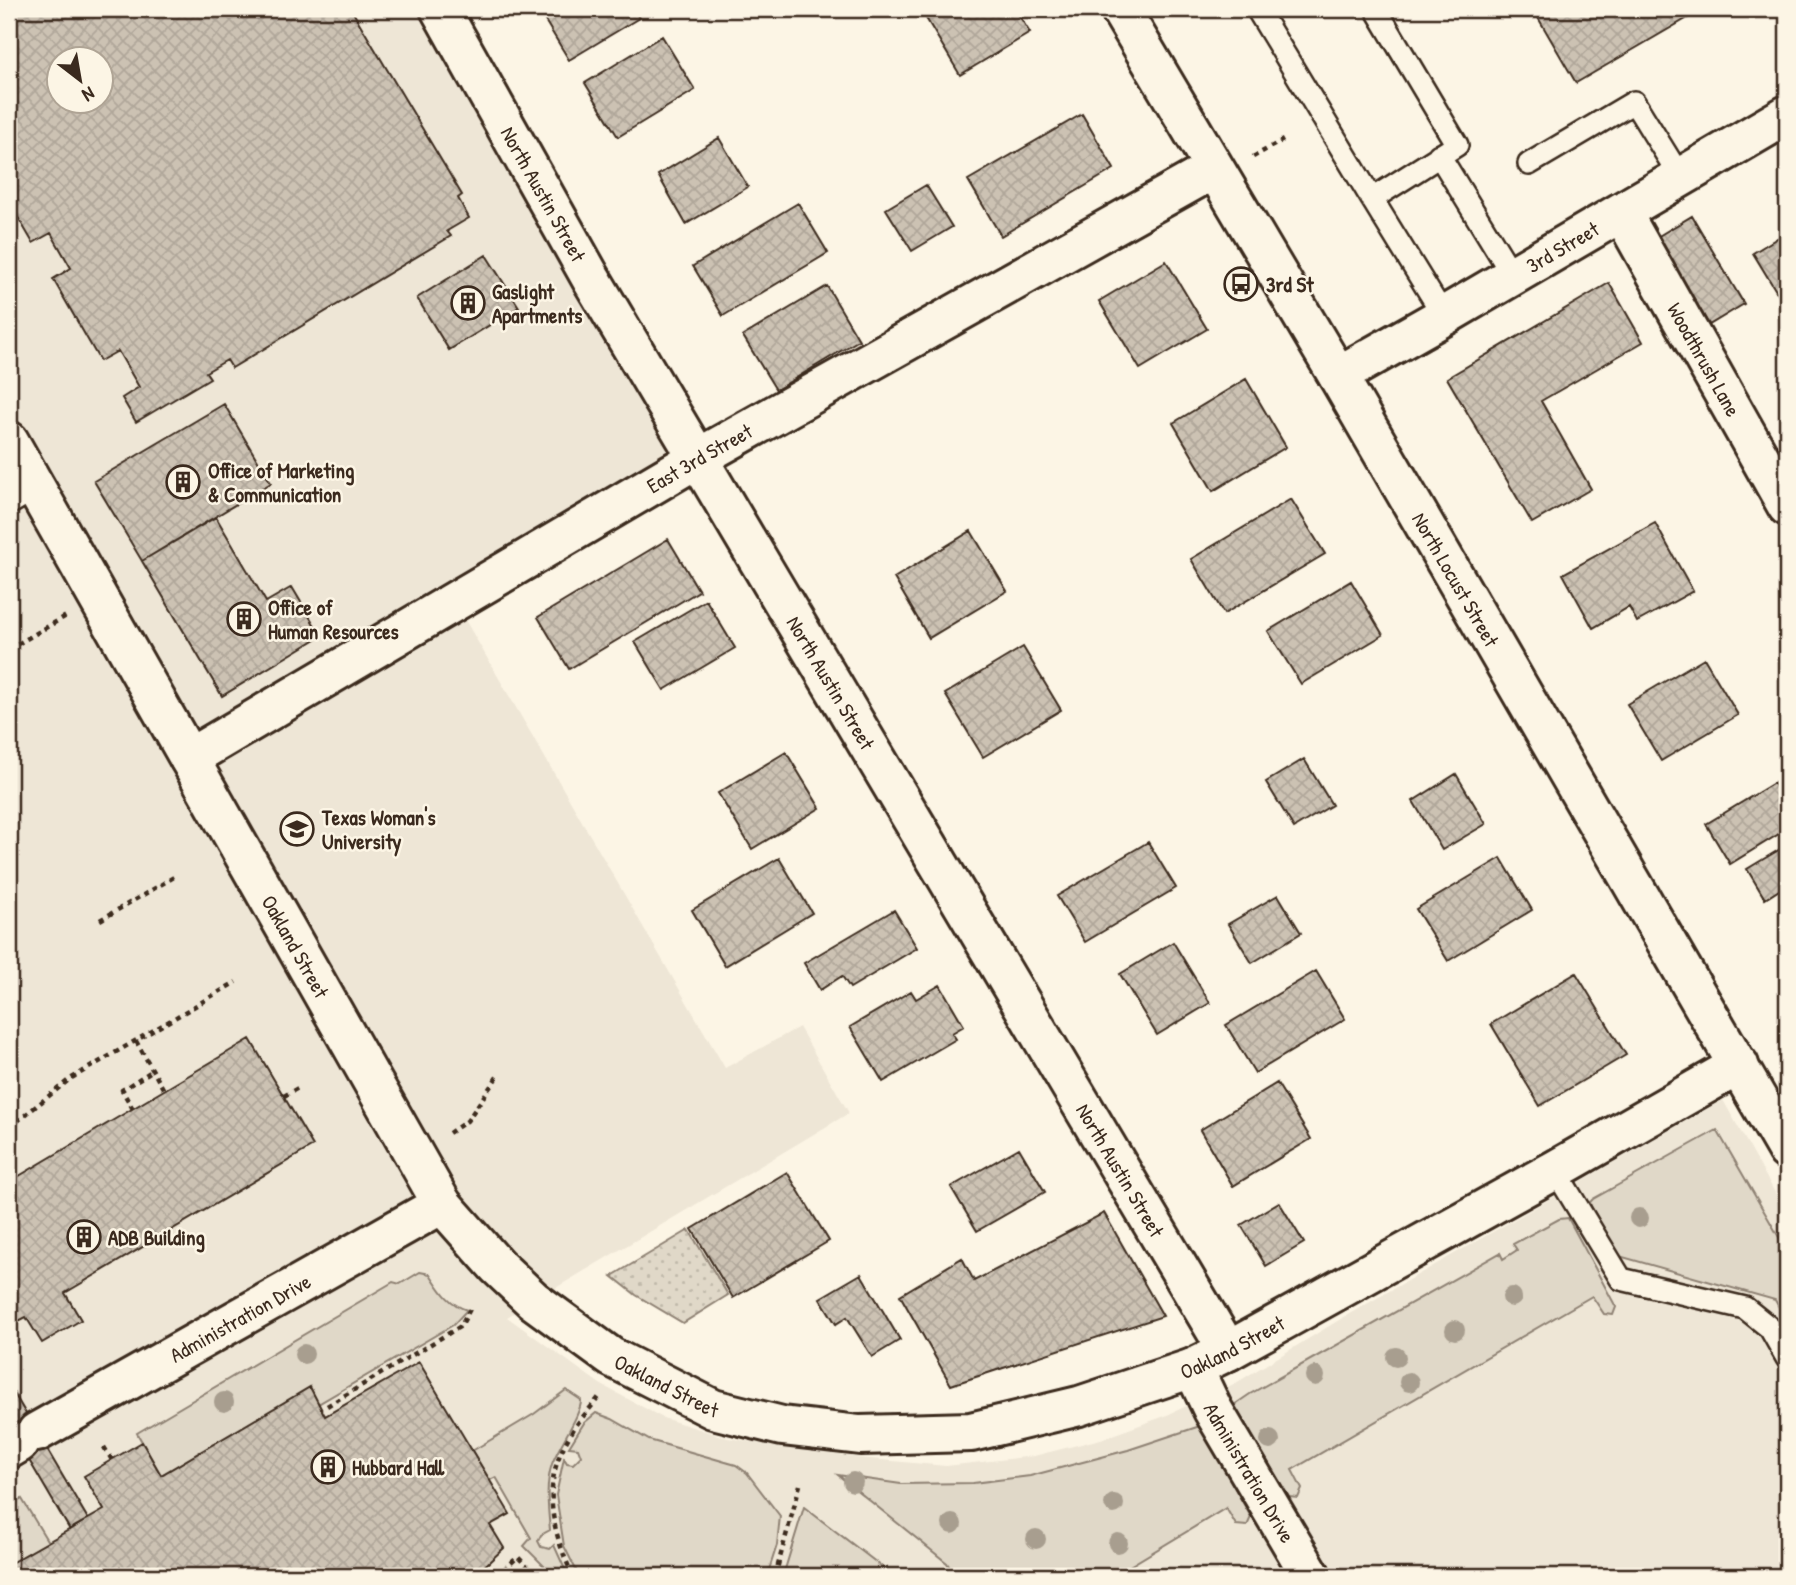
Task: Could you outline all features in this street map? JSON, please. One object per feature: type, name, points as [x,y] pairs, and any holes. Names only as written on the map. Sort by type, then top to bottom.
[{"type":"street","name":"North Austin Street","points":[[440,9],[592,280],[1228,1351]]},
{"type":"street","name":"North Locust Street","points":[[1120,9],[1231,164],[1338,376],[1787,1150]]},
{"type":"street","name":"3rd Street","points":[[1338,376],[1787,115]]},
{"type":"street","name":"East 3rd Street","points":[[190,758],[698,458],[1231,164]]},
{"type":"street","name":"Woodthrush Lane","points":[[1622,213],[1787,506]]},
{"type":"street","name":"Oakland Street","points":[[9,441],[22,496],[190,758],[442,1204],[497,1266],[533,1300],[611,1357],[713,1409],[782,1426],[860,1435],[971,1432],[1079,1406],[1193,1368],[1555,1170],[1739,1065]]},
{"type":"street","name":"Administration Drive","points":[[22,1441],[442,1204]]},
{"type":"street","name":"Administration Drive","points":[[1193,1368],[1213,1410],[1311,1576]]},
{"type":"lane","points":[[1257,9],[1444,316]]},
{"type":"lane","points":[[1373,198],[1457,145],[1376,9]]},
{"type":"lane","points":[[1529,164],[1634,102],[1681,178]]},
{"type":"lane","points":[[1440,155],[1513,275]]},
{"type":"lane","points":[[1555,1170],[1620,1279],[1745,1308],[1770,1328],[1787,1358]]},
{"type":"path","points":[[1231,164],[1283,140]]},
{"type":"path","points":[[9,649],[62,618]]},
{"type":"path","points":[[100,920],[174,877]]},
{"type":"path","points":[[9,1128],[70,1079],[236,982]]},
{"type":"path","points":[[136,1041],[164,1090]]},
{"type":"path","points":[[132,1109],[122,1090],[153,1070]]},
{"type":"path","points":[[449,1133],[467,1121],[499,1074]]},
{"type":"path","points":[[284,1096],[298,1087]]},
{"type":"path","points":[[327,1406],[461,1326],[471,1307]]},
{"type":"path","points":[[573,1576],[554,1527],[552,1488],[562,1448],[572,1430],[598,1397]]},
{"type":"path","points":[[104,1447],[112,1460]]},
{"type":"path","points":[[775,1576],[800,1485]]},
{"type":"path","points":[[496,1576],[518,1557],[536,1576]]},
{"type":"shaded area","name":"Texas Woman's University","points":[[9,9],[414,9],[676,451],[446,587],[725,1068],[799,1027],[849,1113],[507,1317],[600,1384],[663,1418],[728,1438],[860,1458],[946,1466],[1034,1456],[1101,1439],[1165,1416],[1236,1383],[1344,1317],[1723,1100],[1787,1214],[1787,1576],[9,1576]]},
{"type":"shaded area","points":[[1717,1130],[1787,1251],[1787,1322],[1775,1300],[1619,1256],[1591,1206],[1593,1199]]},
{"type":"shaded area","points":[[1568,1218],[1616,1307],[1613,1315],[1604,1314],[1592,1296],[1292,1470],[1302,1489],[1298,1498],[1289,1497],[1234,1405],[1500,1253],[1503,1259],[1517,1250],[1513,1244],[1559,1219]]},
{"type":"shaded area","points":[[689,1230],[728,1295],[683,1323],[636,1295],[612,1276]]},
{"type":"shaded area","points":[[420,1272],[430,1274],[450,1300],[467,1310],[453,1325],[318,1404],[161,1475],[137,1433],[393,1282],[400,1284]]},
{"type":"shaded area","points":[[566,1390],[581,1400],[580,1406],[552,1464],[548,1488],[550,1530],[541,1535],[538,1541],[541,1547],[550,1549],[554,1545],[568,1576],[554,1576],[524,1546],[531,1538],[496,1477],[490,1480],[472,1451],[534,1414]]},
{"type":"shaded area","points":[[596,1413],[649,1440],[736,1465],[747,1473],[780,1516],[777,1545],[767,1576],[579,1576],[564,1546],[556,1495],[564,1458],[567,1463],[573,1464],[581,1456],[578,1448],[569,1447],[584,1423]]},
{"type":"shaded area","points":[[1200,1426],[1251,1517],[1247,1526],[1236,1525],[1226,1508],[1113,1576],[955,1576],[947,1563],[838,1475],[901,1484],[973,1483],[1030,1476],[1128,1450]]},
{"type":"shaded area","points":[[22,1499],[48,1542],[9,1564],[9,1507]]},
{"type":"shaded area","points":[[804,1507],[894,1576],[783,1576]]},
{"type":"building","points":[[9,9],[351,9],[462,195],[458,198],[469,218],[447,231],[451,236],[232,368],[227,360],[206,372],[210,378],[136,422],[122,398],[139,387],[118,351],[100,361],[53,279],[71,268],[51,233],[33,243],[9,202]]},
{"type":"building","points":[[538,9],[633,9],[639,18],[569,60]]},
{"type":"building","points":[[942,9],[1015,9],[1030,33],[960,75],[926,18]]},
{"type":"building","points":[[1533,9],[1703,9],[1576,83]]},
{"type":"building","points":[[662,36],[695,90],[618,137],[585,83]]},
{"type":"building","points":[[1082,114],[1114,169],[1001,236],[968,180]]},
{"type":"building","points":[[719,138],[748,187],[686,224],[658,175]]},
{"type":"building","points":[[926,185],[952,227],[912,251],[886,209]]},
{"type":"building","points":[[798,203],[828,253],[723,316],[693,266]]},
{"type":"building","points":[[1692,216],[1744,304],[1709,325],[1657,237]]},
{"type":"building","points":[[1787,232],[1787,309],[1753,253]]},
{"type":"building","name":"Gaslight Apartments","points":[[486,255],[519,307],[449,350],[417,298]]},
{"type":"building","points":[[1166,261],[1207,329],[1140,369],[1099,301]]},
{"type":"building","points":[[1609,283],[1643,342],[1541,401],[1591,489],[1532,523],[1447,378]]},
{"type":"building","points":[[827,286],[859,340],[776,390],[743,336]]},
{"type":"building","points":[[1246,379],[1286,447],[1213,491],[1173,423]]},
{"type":"building","name":"Office of Marketing & Communication","points":[[224,404],[271,483],[142,561],[94,481]]},
{"type":"building","points":[[1291,499],[1325,554],[1224,614],[1191,559]]},
{"type":"building","name":"Office of Human Resources","points":[[216,517],[266,602],[292,587],[321,636],[222,696],[142,561]]},
{"type":"building","points":[[1655,523],[1693,591],[1637,622],[1629,607],[1593,628],[1563,574]]},
{"type":"building","points":[[971,531],[1007,591],[929,638],[894,578]]},
{"type":"building","points":[[668,539],[699,591],[569,669],[538,617]]},
{"type":"building","points":[[1351,581],[1383,635],[1301,684],[1268,631]]},
{"type":"building","points":[[706,600],[735,648],[664,690],[635,642]]},
{"type":"building","points":[[1023,647],[1061,710],[983,757],[945,694]]},
{"type":"building","points":[[1704,658],[1738,715],[1661,761],[1627,704]]},
{"type":"building","points":[[786,752],[820,808],[752,849],[718,793]]},
{"type":"building","points":[[1304,759],[1332,805],[1294,828],[1266,782]]},
{"type":"building","points":[[1456,774],[1486,824],[1442,850],[1413,801]]},
{"type":"building","points":[[1774,783],[1787,805],[1787,829],[1730,864],[1706,824]]},
{"type":"building","points":[[1148,842],[1176,888],[1085,942],[1057,896]]},
{"type":"building","points":[[1787,845],[1787,885],[1765,899],[1747,869]]},
{"type":"building","points":[[779,858],[812,913],[725,966],[692,910]]},
{"type":"building","points":[[1501,858],[1532,910],[1448,961],[1416,909]]},
{"type":"building","points":[[1278,895],[1301,933],[1252,963],[1228,924]]},
{"type":"building","points":[[894,910],[917,948],[850,988],[842,976],[820,990],[804,963]]},
{"type":"building","points":[[1173,942],[1210,1003],[1157,1035],[1120,974]]},
{"type":"building","points":[[1316,971],[1345,1019],[1255,1073],[1226,1025]]},
{"type":"building","points":[[1576,973],[1626,1055],[1540,1106],[1491,1024]]},
{"type":"building","points":[[940,985],[964,1026],[952,1033],[956,1039],[883,1082],[850,1027],[911,991],[916,999]]},
{"type":"building","name":"ADB Building","points":[[250,1039],[313,1146],[65,1293],[81,1320],[42,1343],[26,1317],[9,1326],[9,1182]]},
{"type":"building","points":[[1277,1083],[1311,1139],[1233,1186],[1200,1130]]},
{"type":"building","points":[[1019,1148],[1045,1192],[977,1231],[951,1187]]},
{"type":"building","points":[[787,1172],[829,1241],[733,1298],[692,1229]]},
{"type":"building","points":[[1279,1202],[1304,1243],[1266,1266],[1241,1225]]},
{"type":"building","points":[[1104,1213],[1163,1316],[951,1385],[900,1295],[962,1258],[974,1281]]},
{"type":"building","points":[[861,1274],[900,1340],[872,1357],[847,1317],[836,1324],[820,1298]]},
{"type":"building","name":"Hubbard Hall","points":[[419,1362],[510,1514],[490,1525],[504,1548],[474,1576],[9,1576],[9,1564],[104,1510],[84,1476],[142,1442],[161,1475],[310,1387],[325,1416]]},
{"type":"building","points":[[9,1385],[88,1519],[70,1530],[9,1426]]},
{"type":"place","name":"3rd St","points":[[1241,284]]},
{"type":"place","name":"Gaslight Apartments","points":[[468,303]]},
{"type":"place","name":"Office of Marketing & Communication","points":[[183,482]]},
{"type":"place","name":"Office of Human Resources","points":[[244,619]]},
{"type":"place","name":"Texas Woman's University","points":[[297,829]]},
{"type":"place","name":"ADB Building","points":[[84,1237]]},
{"type":"place","name":"Hubbard Hall","points":[[328,1467]]}]
